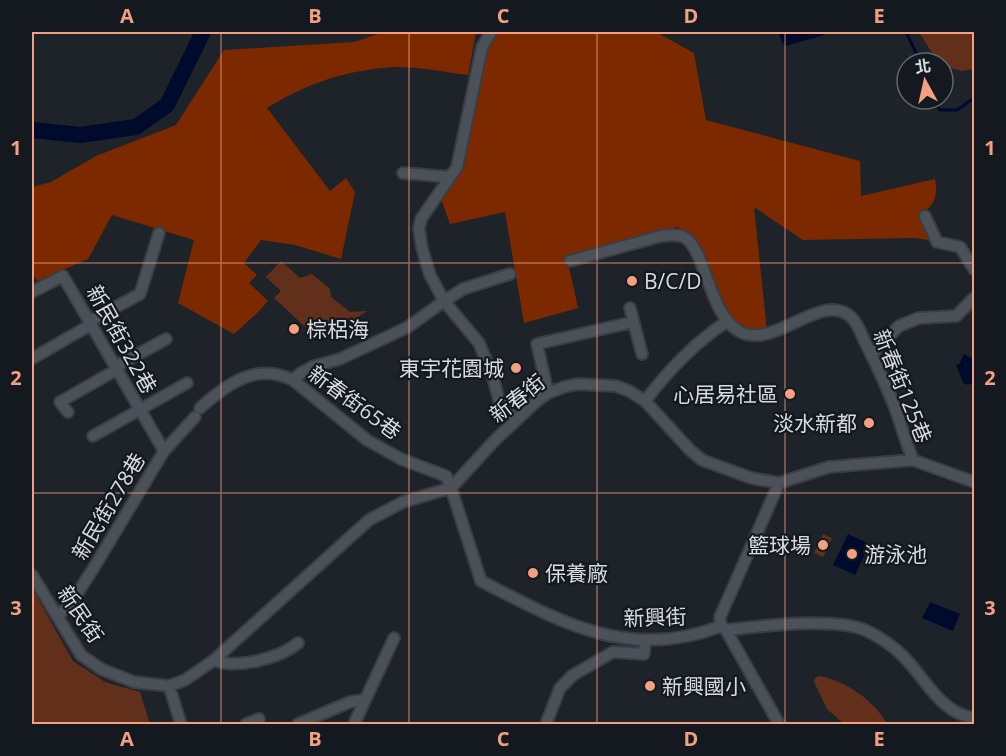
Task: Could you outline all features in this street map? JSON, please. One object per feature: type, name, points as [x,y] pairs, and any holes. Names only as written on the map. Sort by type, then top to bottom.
[{"type":"street","points":[[491,32],[482,47],[457,167],[421,219],[419,229],[430,274],[444,301],[478,343],[492,374],[499,400],[515,420]]},
{"type":"street","points":[[403,173],[449,177]]},
{"type":"street","points":[[925,216],[937,242],[960,247],[975,269]]},
{"type":"street","points":[[33,358],[140,294],[159,233]]},
{"type":"street","points":[[570,261],[661,236],[685,237],[695,250],[726,322],[703,339],[657,385],[645,401]]},
{"type":"street","points":[[293,380],[314,366],[340,359],[408,327],[463,289],[510,274]]},
{"type":"street","name":"新民街322巷","points":[[32,292],[63,276],[164,452]]},
{"type":"street","points":[[871,355],[899,326],[919,318],[956,316],[975,298]]},
{"type":"street","points":[[630,308],[642,354]]},
{"type":"street","name":"新春街125巷","points":[[726,322],[743,334],[757,336],[777,331],[813,314],[825,311],[850,316],[856,323],[895,409],[913,460]]},
{"type":"street","points":[[548,393],[537,344],[633,322]]},
{"type":"street","points":[[68,412],[60,402],[166,339]]},
{"type":"street","name":"新春街65巷","points":[[198,413],[223,388],[234,381],[268,373],[280,374],[293,380],[367,440],[401,459],[446,476],[451,488]]},
{"type":"street","points":[[93,436],[187,383]]},
{"type":"street","name":"新春街","points":[[451,488],[515,420],[548,393],[577,384],[616,386],[629,391],[645,401],[702,460],[751,478],[779,483],[829,467],[913,460],[975,482]]},
{"type":"street","name":"新民街278巷","points":[[58,616],[71,603],[93,569],[164,452],[198,413]]},
{"type":"street","points":[[779,483],[720,616],[723,628],[779,724]]},
{"type":"street","points":[[181,724],[169,686],[184,680],[214,660],[369,520],[403,502],[451,488]]},
{"type":"street","name":"新興街","points":[[451,488],[480,581],[544,614],[575,627],[614,638],[645,641],[684,638],[723,628],[771,625],[833,625],[863,630],[884,641],[902,655],[936,697],[950,710],[975,718]]},
{"type":"street","name":"新民街","points":[[32,574],[81,655],[101,669],[134,682],[169,686]]},
{"type":"street","points":[[354,724],[394,638]]},
{"type":"street","points":[[546,724],[560,688],[573,675],[613,652],[644,654],[645,641]]},
{"type":"street","points":[[214,660],[255,662],[278,655],[298,644]]},
{"type":"street","points":[[298,724],[350,702],[365,700]]},
{"type":"street","points":[[246,724],[259,719]]},
{"type":"shaded area","points":[[383,32],[476,32],[468,75],[403,67],[360,71],[312,85],[267,108],[330,191],[346,178],[355,192],[341,259],[295,245],[261,240],[244,263],[257,275],[249,283],[268,301],[234,334],[178,303],[194,240],[112,215],[88,259],[37,281],[32,271],[32,187],[51,182],[96,156],[176,125],[224,50],[355,42]]},
{"type":"shaded area","points":[[496,32],[656,32],[694,53],[706,120],[860,161],[861,196],[935,179],[935,199],[922,215],[933,241],[916,238],[803,240],[754,207],[767,331],[756,332],[740,327],[728,314],[696,243],[678,227],[606,245],[567,258],[578,308],[524,323],[505,212],[450,224],[441,199],[465,164],[485,51]]},
{"type":"shaded area","points":[[919,32],[974,32],[974,69],[962,71],[955,69],[955,51],[931,51]]},
{"type":"shaded area","points":[[281,261],[300,278],[312,274],[330,289],[331,297],[350,312],[367,311],[347,324],[338,337],[323,324],[313,334],[274,298],[281,291],[266,277]]},
{"type":"shaded area","name":"籃球場","points":[[823,534],[832,538],[823,557],[814,553]]},
{"type":"shaded area","points":[[32,588],[73,661],[105,682],[140,692],[150,724],[32,724]]},
{"type":"shaded area","points":[[819,676],[839,682],[859,693],[875,708],[887,724],[844,724],[827,709],[814,682]]},
{"type":"water","points":[[778,32],[823,32],[824,35],[786,46],[782,43]]},
{"type":"water","points":[[964,354],[974,359],[974,382],[968,385],[963,383],[956,365],[959,364]]},
{"type":"water","name":"游泳池","points":[[848,534],[870,544],[855,575],[833,565]]},
{"type":"water","name":"游泳池","points":[[930,602],[960,614],[953,631],[922,618]]},
{"type":"waterway","points":[[32,130],[80,135],[136,127],[167,105],[203,32]]},
{"type":"waterway","points":[[906,32],[915,51]]},
{"type":"waterway","points":[[955,110],[974,98]]},
{"type":"place","name":"B/C/D","points":[[632,281]]},
{"type":"place","name":"棕梠海","points":[[294,329]]},
{"type":"place","name":"東宇花園城","points":[[516,368]]},
{"type":"place","name":"心居易社區","points":[[790,394]]},
{"type":"place","name":"淡水新都","points":[[869,423]]},
{"type":"place","name":"籃球場","points":[[823,545]]},
{"type":"place","name":"游泳池","points":[[852,554]]},
{"type":"place","name":"保養廠","points":[[533,573]]},
{"type":"place","name":"新興國小","points":[[650,686]]}]
